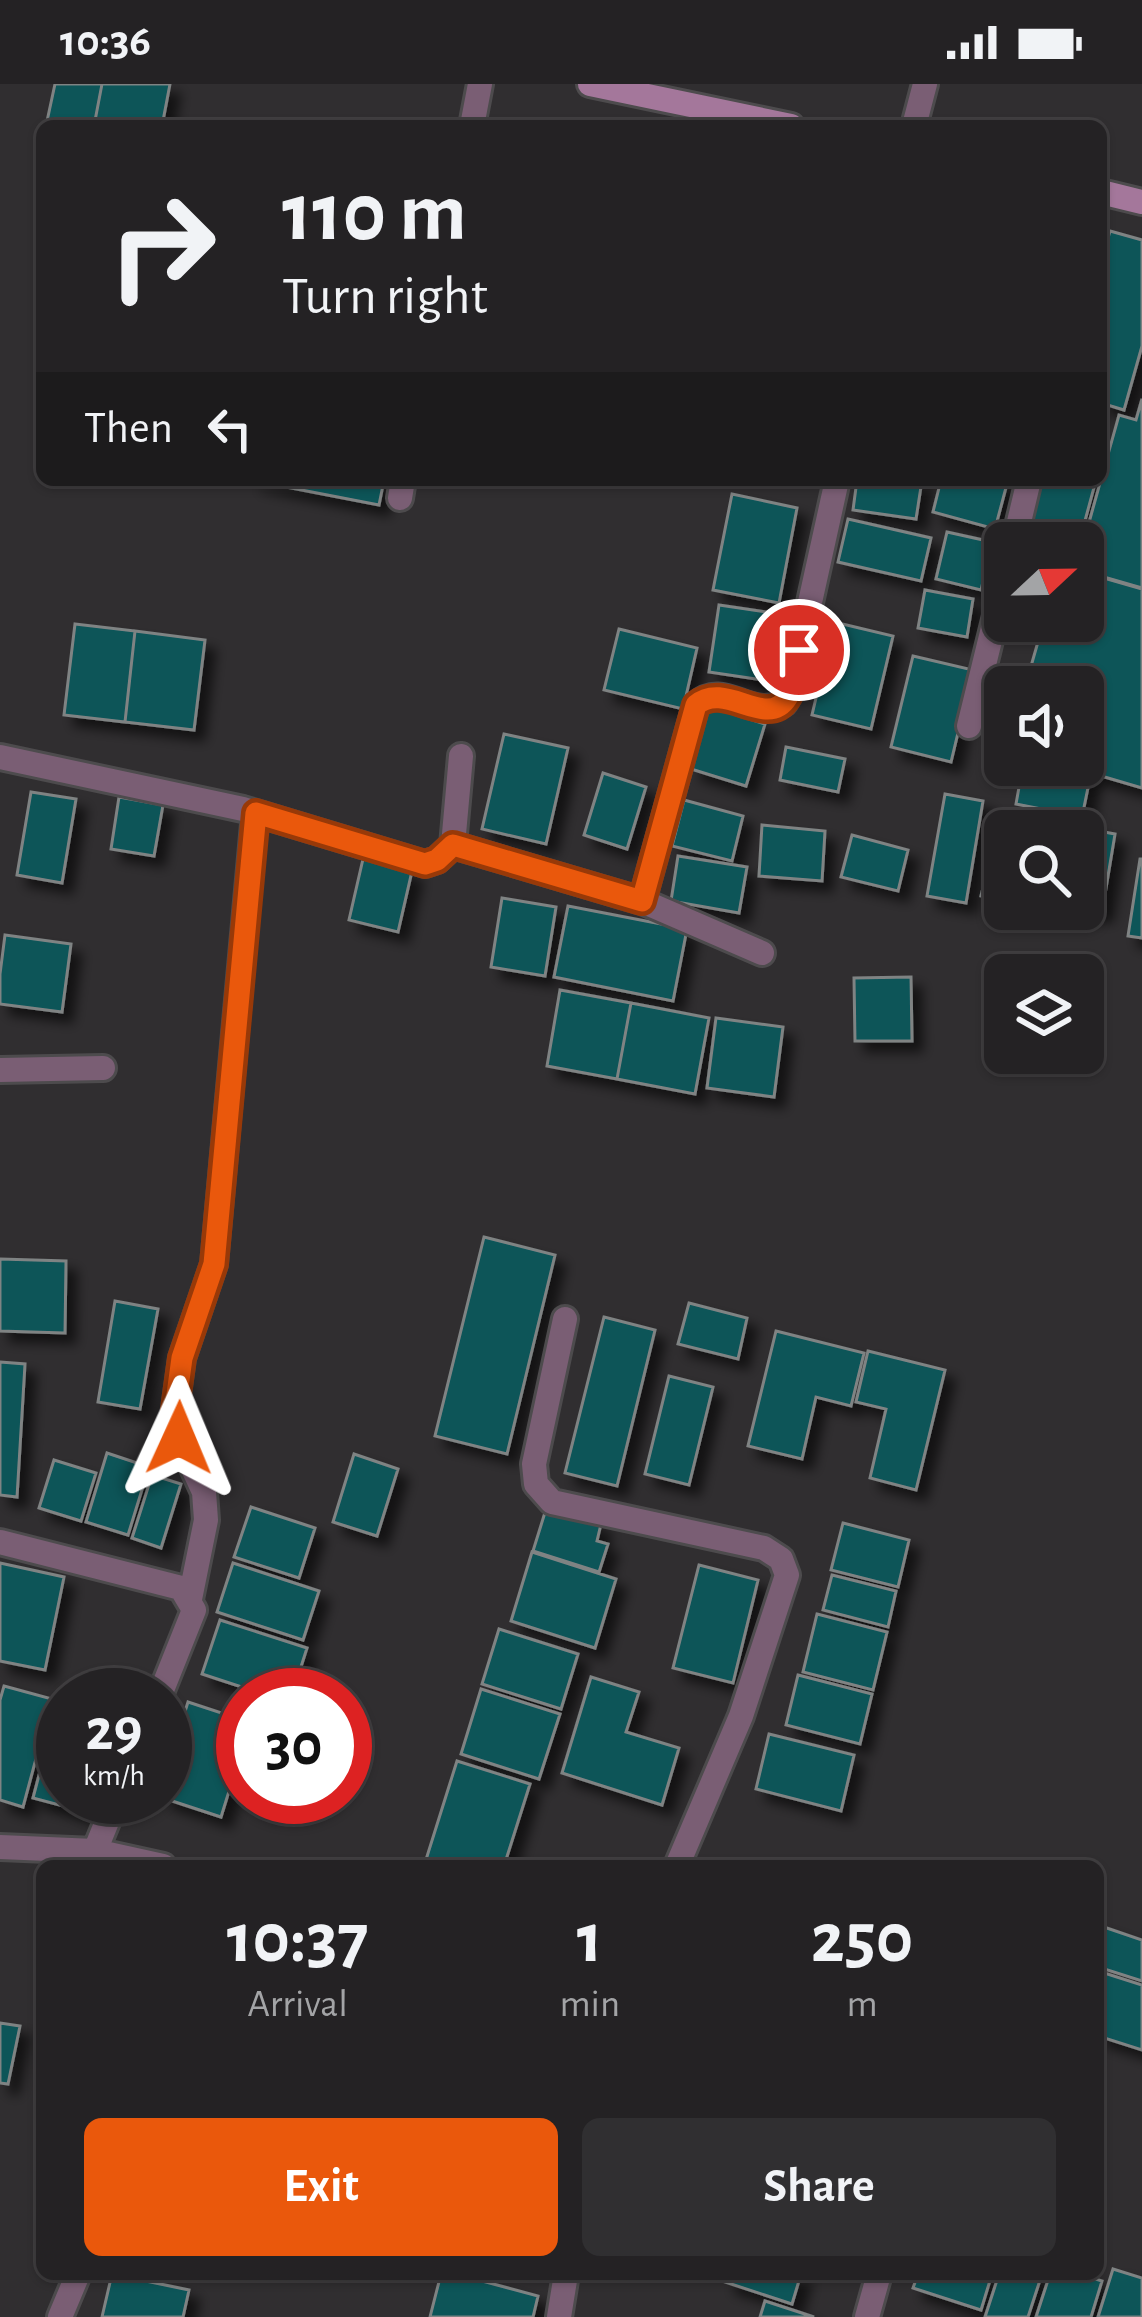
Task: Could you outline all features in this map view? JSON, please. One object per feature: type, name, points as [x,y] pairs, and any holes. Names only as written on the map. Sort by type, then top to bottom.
[{"type":"street","points":[[473,120],[480,84]]},
{"type":"street","points":[[590,84],[762,120]]},
{"type":"street","points":[[916,120],[925,84]]},
{"type":"street","points":[[1107,193],[1142,202]]},
{"type":"street","points":[[642,901],[696,705],[705,697],[722,696],[764,710],[784,703],[790,693],[836,486]]},
{"type":"street","points":[[1019,522],[1028,486]]},
{"type":"street","points":[[969,727],[990,642]]},
{"type":"street","points":[[0,760],[256,813],[425,864],[453,845],[461,756]]},
{"type":"street","points":[[190,1600],[206,1520],[204,1492],[179,1438],[175,1409],[182,1358],[214,1264],[256,813]]},
{"type":"street","points":[[453,845],[642,901],[762,953]]},
{"type":"street","points":[[0,1070],[103,1068]]},
{"type":"street","points":[[565,1319],[534,1465],[536,1484],[552,1502],[764,1548],[781,1559],[787,1575],[741,1716],[680,1860]]},
{"type":"street","points":[[0,1542],[181,1588],[194,1610],[171,1668]]},
{"type":"street","points":[[95,1851],[106,1824]]},
{"type":"street","points":[[0,1847],[95,1851],[136,1860]]},
{"type":"street","points":[[61,2317],[76,2280]]},
{"type":"street","points":[[559,2317],[565,2280]]},
{"type":"street","points":[[867,2317],[877,2280]]},
{"type":"building","points":[[55,84],[102,84],[95,120],[47,120]]},
{"type":"building","points":[[102,84],[170,84],[163,120],[95,120]]},
{"type":"building","points":[[1110,231],[1142,240],[1142,346],[1124,410],[1107,405]]},
{"type":"building","points":[[1142,399],[1142,588],[1104,577],[1104,522],[1089,522],[1099,486],[1107,486],[1107,458],[1119,415],[1136,420]]},
{"type":"building","points":[[281,486],[383,486],[379,505]]},
{"type":"building","points":[[856,486],[921,486],[916,519],[853,510]]},
{"type":"building","points":[[940,486],[1006,486],[997,522],[984,522],[984,526],[933,512]]},
{"type":"building","points":[[1035,486],[1094,486],[1085,522],[1026,522]]},
{"type":"building","points":[[732,494],[797,508],[779,603],[713,590]]},
{"type":"building","points":[[848,519],[931,538],[921,581],[838,562]]},
{"type":"building","points":[[947,532],[984,540],[981,590],[936,579]]},
{"type":"building","points":[[1104,578],[1142,589],[1142,788],[1104,777],[1104,666],[1031,666],[1038,642],[1104,642]]},
{"type":"building","points":[[925,590],[973,599],[967,637],[918,628]]},
{"type":"building","points":[[719,605],[786,615],[776,682],[709,672]]},
{"type":"building","points":[[834,622],[893,636],[871,729],[812,715]]},
{"type":"building","points":[[75,624],[135,631],[125,722],[64,715]]},
{"type":"building","points":[[619,629],[697,648],[683,709],[604,690]]},
{"type":"building","points":[[135,631],[205,640],[194,730],[125,722]]},
{"type":"building","points":[[913,656],[973,670],[951,762],[891,747]]},
{"type":"building","points":[[709,706],[765,724],[746,786],[691,769]]},
{"type":"building","points":[[504,734],[568,748],[546,844],[482,829]]},
{"type":"building","points":[[786,747],[845,759],[838,792],[780,780]]},
{"type":"building","points":[[603,773],[646,787],[627,849],[584,835]]},
{"type":"building","points":[[1019,786],[1088,786],[1083,810],[1016,804]]},
{"type":"building","points":[[31,792],[76,799],[62,883],[17,875]]},
{"type":"building","points":[[945,794],[983,801],[966,903],[927,896]]},
{"type":"building","points":[[119,797],[163,805],[154,856],[111,849]]},
{"type":"building","points":[[684,800],[743,816],[732,861],[672,846]]},
{"type":"building","points":[[762,825],[825,831],[822,881],[759,876]]},
{"type":"building","points":[[1104,832],[1115,834],[1104,900]]},
{"type":"building","points":[[852,835],[908,850],[898,891],[841,877]]},
{"type":"building","points":[[678,856],[747,867],[739,913],[671,901]]},
{"type":"building","points":[[363,859],[412,871],[398,932],[349,920]]},
{"type":"building","points":[[1142,859],[1142,938],[1128,936]]},
{"type":"building","points":[[502,898],[556,907],[545,976],[491,967]]},
{"type":"building","points":[[568,906],[687,929],[673,1001],[554,977]]},
{"type":"building","points":[[5,935],[71,944],[62,1012],[0,1004]]},
{"type":"building","points":[[911,977],[912,1041],[855,1041],[854,978]]},
{"type":"building","points":[[560,990],[631,1003],[617,1079],[547,1066]]},
{"type":"building","points":[[631,1003],[709,1018],[695,1094],[617,1079]]},
{"type":"building","points":[[716,1018],[783,1027],[774,1097],[707,1088]]},
{"type":"building","points":[[484,1237],[555,1255],[507,1454],[435,1436]]},
{"type":"building","points":[[0,1259],[66,1261],[65,1333],[0,1331]]},
{"type":"building","points":[[115,1301],[158,1309],[140,1409],[98,1402]]},
{"type":"building","points":[[689,1303],[747,1318],[738,1359],[678,1344]]},
{"type":"building","points":[[604,1317],[655,1330],[617,1486],[565,1473]]},
{"type":"building","points":[[776,1331],[864,1353],[851,1406],[816,1397],[802,1459],[748,1446]]},
{"type":"building","points":[[868,1351],[945,1370],[916,1490],[870,1478],[886,1409],[856,1402]]},
{"type":"building","points":[[0,1362],[25,1364],[17,1497],[0,1495]]},
{"type":"building","points":[[669,1376],[713,1387],[689,1485],[645,1474]]},
{"type":"building","points":[[107,1453],[149,1467],[128,1535],[86,1522]]},
{"type":"building","points":[[354,1454],[398,1469],[377,1536],[333,1522]]},
{"type":"building","points":[[54,1460],[96,1473],[81,1521],[39,1508]]},
{"type":"building","points":[[152,1475],[181,1484],[161,1548],[132,1538]]},
{"type":"building","points":[[547,1506],[601,1524],[597,1541],[608,1544],[599,1572],[533,1551]]},
{"type":"building","points":[[251,1507],[315,1528],[299,1578],[234,1557]]},
{"type":"building","points":[[843,1523],[909,1540],[898,1587],[831,1570]]},
{"type":"building","points":[[532,1552],[616,1579],[595,1648],[511,1621]]},
{"type":"building","points":[[0,1563],[64,1577],[45,1668],[0,1661]]},
{"type":"building","points":[[233,1563],[319,1591],[303,1640],[217,1612]]},
{"type":"building","points":[[699,1565],[758,1580],[733,1683],[673,1668]]},
{"type":"building","points":[[832,1575],[896,1591],[888,1627],[823,1610]]},
{"type":"building","points":[[817,1614],[887,1632],[873,1690],[803,1672]]},
{"type":"building","points":[[220,1620],[307,1648],[301,1668],[216,1668],[216,1679],[202,1674]]},
{"type":"building","points":[[499,1629],[578,1654],[561,1709],[482,1684]]},
{"type":"building","points":[[798,1675],[872,1694],[860,1744],[786,1725]]},
{"type":"building","points":[[591,1677],[639,1692],[626,1732],[679,1748],[662,1805],[562,1773]]},
{"type":"building","points":[[4,1686],[36,1695],[36,1759],[23,1807],[0,1800]]},
{"type":"building","points":[[481,1689],[560,1714],[539,1779],[461,1754]]},
{"type":"building","points":[[192,1703],[216,1711],[216,1815],[192,1807]]},
{"type":"building","points":[[769,1734],[854,1755],[841,1811],[756,1789]]},
{"type":"building","points":[[457,1761],[530,1784],[506,1860],[426,1860]]},
{"type":"building","points":[[1104,1927],[1142,1940],[1142,1981],[1104,1969]]},
{"type":"building","points":[[1104,1973],[1142,1985],[1142,2050],[1104,2038]]},
{"type":"building","points":[[0,2023],[20,2026],[8,2084],[0,2083]]},
{"type":"building","points":[[1113,2269],[1142,2278],[1142,2317],[1098,2317]]},
{"type":"building","points":[[111,2280],[141,2280],[189,2290],[183,2317],[102,2317]]},
{"type":"building","points":[[439,2280],[478,2280],[538,2296],[533,2317],[430,2317]]},
{"type":"building","points":[[726,2280],[799,2280],[792,2304]]},
{"type":"building","points":[[916,2280],[990,2280],[981,2310],[913,2288]]},
{"type":"building","points":[[997,2280],[1040,2280],[1028,2317],[985,2317]]},
{"type":"building","points":[[1048,2280],[1102,2281],[1091,2317],[1036,2317]]},
{"type":"building","points":[[765,2301],[814,2317],[760,2317]]},
{"type":"route","points":[[179,1438],[175,1409],[182,1358],[214,1264],[256,813],[425,864],[453,845],[642,901],[696,705],[705,697],[722,696],[764,710],[777,707],[790,693],[799,650]]}]
